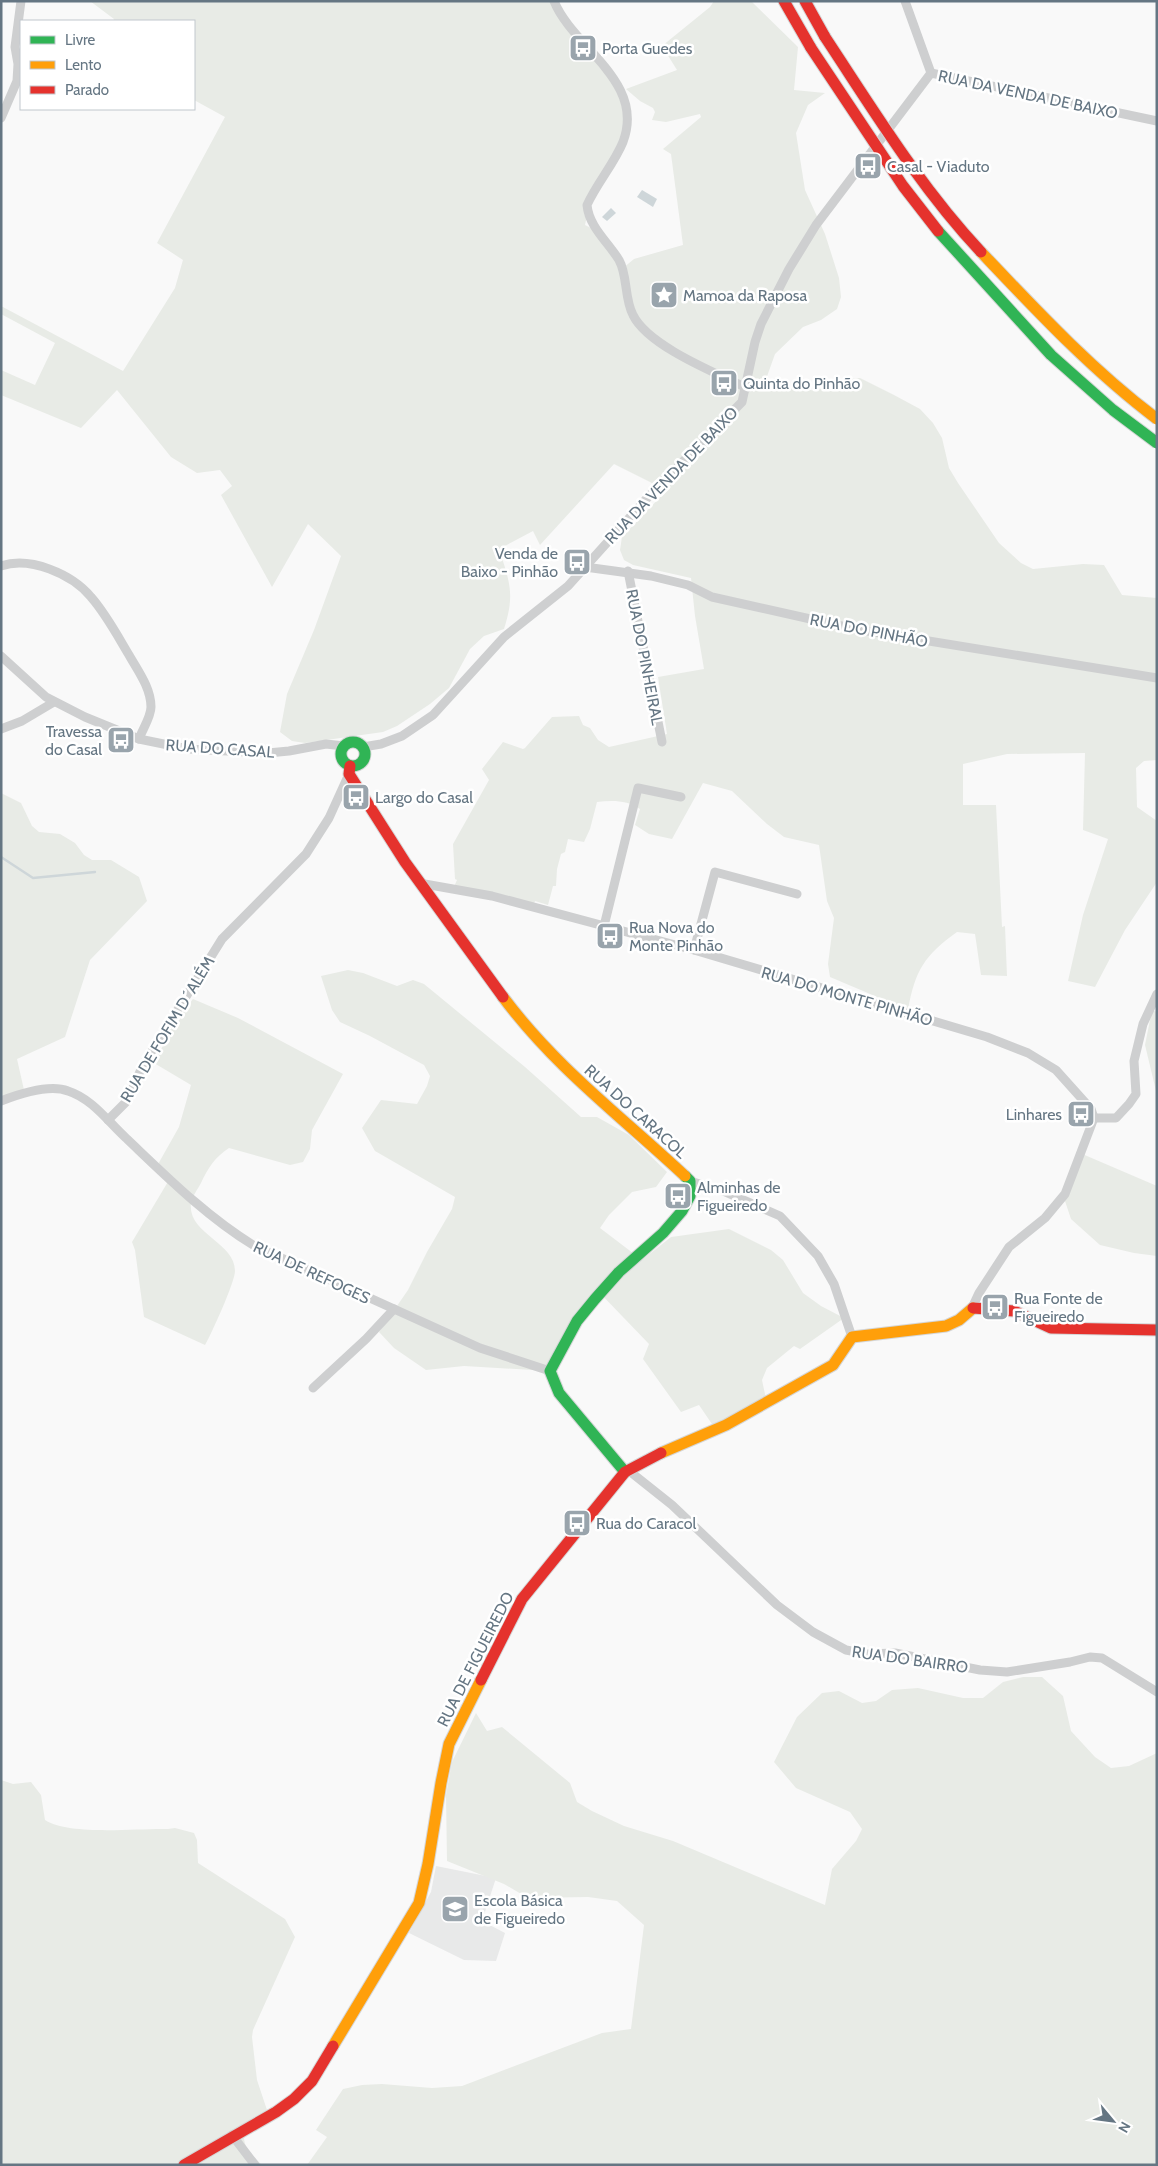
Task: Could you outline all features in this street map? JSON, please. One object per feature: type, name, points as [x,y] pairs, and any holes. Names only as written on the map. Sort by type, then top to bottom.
[{"type":"main road","points":[[784,1],[811,48],[903,186],[941,234],[1051,355],[1113,410],[1157,443]]},
{"type":"main road","points":[[805,1],[825,37],[915,173],[958,227],[1065,341],[1125,395],[1157,419]]},
{"type":"main road","points":[[354,741],[364,747],[366,754],[362,762],[349,770],[341,756],[344,746],[354,741]]},
{"type":"main road","name":"RUA DO CARACOL","points":[[349,770],[379,825],[419,883],[504,999],[544,1048],[590,1094],[690,1181],[690,1196],[682,1211],[664,1233],[619,1272],[594,1299],[577,1321],[550,1371]]},
{"type":"main road","points":[[852,1338],[946,1326],[959,1320],[972,1308],[1014,1311],[1051,1328],[1157,1330]]},
{"type":"main road","name":"RUA DE FIGUEIREDO","points":[[184,2165],[232,2135],[264,2120],[295,2099],[312,2080],[419,1903],[425,1880],[442,1770],[449,1744],[522,1599],[627,1471],[647,1459],[726,1425],[833,1365],[852,1338]]},
{"type":"main road","points":[[550,1371],[559,1393],[627,1471]]},
{"type":"street","points":[[1,118],[17,81],[18,64],[15,47],[21,1]]},
{"type":"street","points":[[554,1],[566,24],[617,82],[625,108],[626,122],[623,140],[587,205],[588,214],[594,226],[620,262],[632,315],[644,330],[661,344],[747,388]]},
{"type":"street","points":[[905,1],[931,73]]},
{"type":"street","name":"RUA DA VENDA DE BAIXO","points":[[364,747],[381,744],[402,736],[433,715],[504,637],[568,586],[649,496],[742,402],[747,388],[755,342],[761,324],[789,269],[816,225],[931,73],[1157,122]]},
{"type":"street","points":[[1,566],[22,563],[40,566],[74,582],[90,595],[110,622],[147,685],[152,708],[138,739]]},
{"type":"street","name":"RUA DO PINHÃO","points":[[585,567],[628,571],[688,585],[712,597],[854,629],[1157,678]]},
{"type":"street","name":"RUA DO PINHEIRAL","points":[[628,571],[662,742]]},
{"type":"street","name":"RUA DO CASAL","points":[[1,656],[28,682],[54,702],[138,739],[188,749],[268,753],[290,752],[326,744],[344,746]]},
{"type":"street","points":[[1,729],[29,718],[54,702]]},
{"type":"street","name":"RUA DE FOFIM D´ALÉM","points":[[1,1101],[36,1090],[68,1090],[98,1109],[108,1120],[127,1101],[142,1067],[222,939],[306,854],[329,818],[349,770]]},
{"type":"street","points":[[604,926],[638,788],[681,797]]},
{"type":"street","points":[[694,950],[715,872],[797,894]]},
{"type":"street","name":"RUA DO MONTE PINHÃO","points":[[419,883],[492,896],[694,950],[987,1037],[1028,1053],[1056,1070],[1091,1109],[1094,1118]]},
{"type":"street","points":[[972,1308],[978,1293],[1009,1247],[1045,1218],[1065,1194],[1094,1118],[1116,1118],[1130,1104],[1136,1094],[1134,1060],[1143,1024],[1157,994]]},
{"type":"street","name":"RUA DE REFOGES","points":[[108,1120],[161,1171],[223,1226],[253,1245],[480,1348],[550,1371]]},
{"type":"street","points":[[690,1181],[723,1191],[780,1216],[818,1256],[834,1284],[852,1338]]},
{"type":"street","points":[[313,1388],[366,1339],[394,1309]]},
{"type":"street","name":"RUA DO BAIRRO","points":[[627,1471],[672,1505],[777,1605],[813,1632],[846,1650],[867,1654],[895,1654],[980,1670],[1007,1672],[1070,1662],[1090,1656],[1102,1658],[1157,1692]]},
{"type":"street","points":[[232,2135],[255,2165]]},
{"type":"shaded area","points":[[90,1],[552,1],[620,83],[630,115],[622,149],[592,192],[585,225],[593,229],[623,268],[634,259],[683,245],[671,154],[663,149],[701,117],[700,114],[666,122],[652,120],[655,112],[653,108],[640,101],[626,89],[677,70],[662,46],[710,7],[714,1],[751,1],[798,47],[794,90],[825,93],[808,105],[796,133],[805,190],[825,234],[839,278],[841,297],[837,309],[821,320],[803,327],[775,354],[765,382],[816,391],[841,380],[860,378],[920,409],[933,423],[942,438],[949,468],[958,483],[999,543],[1021,563],[1033,569],[1083,564],[1104,565],[1122,595],[1157,598],[1157,760],[1144,761],[1136,768],[1137,807],[1157,821],[1157,882],[1125,930],[1095,987],[1068,981],[1083,915],[1108,839],[1083,830],[1085,753],[1007,754],[963,764],[963,805],[996,805],[1002,927],[1005,926],[1007,976],[981,975],[975,934],[957,932],[937,948],[923,965],[914,984],[908,1010],[830,977],[828,964],[834,918],[827,901],[819,845],[784,837],[767,824],[732,791],[703,783],[672,839],[649,834],[635,825],[640,809],[635,806],[620,801],[597,802],[590,829],[584,842],[568,839],[565,852],[561,854],[557,869],[556,886],[553,886],[548,905],[535,901],[533,907],[453,889],[457,880],[455,879],[453,844],[489,780],[482,769],[503,742],[525,748],[552,717],[579,716],[583,725],[590,728],[598,740],[609,747],[667,734],[658,677],[704,669],[691,578],[633,565],[624,560],[620,550],[622,537],[665,492],[650,482],[614,464],[540,545],[533,531],[499,549],[510,589],[509,607],[504,629],[484,636],[470,649],[449,688],[430,704],[397,726],[383,732],[305,743],[292,741],[280,732],[287,694],[314,630],[341,556],[308,524],[272,587],[221,495],[232,486],[220,470],[197,473],[171,457],[117,390],[81,428],[1,395],[1,370],[35,385],[55,343],[1,314],[1,306],[123,371],[175,288],[183,260],[157,243],[225,117],[195,101],[195,20],[114,19]]},
{"type":"shaded area","points":[[642,190],[657,199],[653,207],[637,197]]},
{"type":"shaded area","points":[[611,208],[616,213],[607,221],[602,217]]},
{"type":"shaded area","points":[[1,793],[21,803],[32,826],[39,832],[60,834],[75,843],[84,855],[92,860],[111,860],[139,877],[147,901],[90,960],[65,1037],[17,1059],[24,1090],[1,1098]]},
{"type":"shaded area","points":[[348,970],[363,973],[397,986],[413,980],[424,984],[525,1067],[581,1117],[597,1117],[629,1135],[667,1172],[656,1187],[632,1192],[609,1215],[600,1228],[642,1260],[671,1237],[729,1229],[771,1250],[783,1260],[803,1293],[821,1306],[844,1318],[800,1349],[794,1346],[767,1368],[762,1380],[766,1399],[714,1427],[699,1405],[681,1412],[643,1359],[649,1344],[597,1290],[549,1371],[464,1366],[426,1370],[394,1348],[379,1332],[408,1290],[452,1209],[455,1197],[375,1151],[362,1128],[381,1100],[417,1104],[430,1076],[424,1065],[340,1022],[332,1010],[321,976]]},
{"type":"shaded area","points":[[193,999],[238,1018],[343,1074],[312,1130],[310,1149],[303,1162],[290,1165],[229,1148],[212,1163],[194,1195],[191,1203],[192,1214],[196,1223],[228,1252],[233,1261],[235,1271],[227,1297],[205,1345],[144,1317],[135,1250],[132,1242],[169,1180],[157,1166],[179,1127],[191,1085],[154,1063],[174,1024]]},
{"type":"shaded area","points":[[1152,1010],[1157,1012],[1157,1095],[1145,1045]]},
{"type":"shaded area","points":[[1080,1153],[1157,1186],[1157,1256],[1100,1245],[1071,1219],[1065,1201]]},
{"type":"shaded area","points":[[1023,1677],[1042,1677],[1063,1696],[1071,1731],[1095,1757],[1111,1768],[1129,1766],[1157,1753],[1157,2165],[307,2165],[327,2137],[316,2130],[343,2089],[362,2085],[382,2084],[432,2088],[462,2086],[602,2033],[631,2029],[644,1925],[617,1901],[588,1897],[528,1898],[504,1884],[447,1861],[446,1795],[452,1762],[476,1713],[487,1731],[502,1727],[570,1783],[577,1802],[592,1811],[624,1826],[673,1841],[825,1905],[832,1869],[856,1841],[862,1829],[850,1812],[796,1788],[774,1762],[797,1717],[822,1693],[839,1691],[862,1703],[876,1701],[892,1690],[918,1688],[963,1698],[983,1698],[1003,1682]]},
{"type":"shaded area","points":[[1,1780],[13,1784],[31,1782],[41,1795],[45,1820],[56,1825],[87,1830],[175,1828],[194,1833],[197,1840],[198,1863],[285,1919],[295,1937],[253,2030],[252,2037],[257,2080],[269,2116],[244,2135],[244,2140],[249,2152],[262,2165],[1,2165]]},
{"type":"shaded area","name":"Escola Básica de Figueiredo","points":[[436,1866],[496,1878],[482,1921],[505,1933],[496,1961],[464,1960],[409,1933],[431,1892]]},
{"type":"waterway","points":[[1,857],[33,878],[95,872]]},
{"type":"traffic: fast","points":[[938,231],[1051,355],[1113,410],[1157,443]]},
{"type":"traffic: fast","points":[[353,742],[362,745],[365,754],[362,763],[353,766],[344,763],[341,754],[344,745],[353,742]]},
{"type":"traffic: fast","points":[[625,1472],[559,1393],[550,1371],[577,1321],[595,1299],[619,1272],[663,1233],[682,1211],[690,1196],[690,1181],[685,1176]]},
{"type":"traffic: slow","points":[[981,252],[1044,318],[1110,381],[1157,419]]},
{"type":"traffic: slow","points":[[503,997],[523,1023],[567,1069],[685,1176]]},
{"type":"traffic: slow","points":[[661,1453],[726,1425],[833,1365],[852,1337],[946,1326],[959,1320],[973,1308]]},
{"type":"traffic: slow","points":[[333,2046],[419,1903],[428,1864],[449,1744],[481,1680]]},
{"type":"traffic: jam","points":[[784,1],[811,48]]},
{"type":"traffic: jam","points":[[805,1],[825,37]]},
{"type":"traffic: jam","points":[[825,37],[918,175],[981,252]]},
{"type":"traffic: jam","points":[[811,48],[903,186],[938,231]]},
{"type":"traffic: jam","points":[[350,766],[349,774],[405,862],[503,997]]},
{"type":"traffic: jam","points":[[973,1308],[1014,1311],[1051,1328],[1157,1330]]},
{"type":"traffic: jam","points":[[481,1680],[522,1599],[625,1472],[661,1453]]},
{"type":"traffic: jam","points":[[184,2165],[276,2112],[294,2099],[312,2081],[333,2046]]},
{"type":"place","name":"Porta Guedes","points":[[583,48]]},
{"type":"place","name":"Casal - Viaduto","points":[[868,166]]},
{"type":"place","name":"Mamoa da Raposa","points":[[664,295]]},
{"type":"place","name":"Quinta do Pinhão","points":[[724,383]]},
{"type":"place","name":"Venda de Baixo - Pinhão","points":[[577,562]]},
{"type":"place","name":"Travessa do Casal","points":[[121,740]]},
{"type":"place","name":"Largo do Casal","points":[[356,797]]},
{"type":"place","name":"Rua Nova do Monte Pinhão","points":[[610,936]]},
{"type":"place","name":"Linhares","points":[[1081,1114]]},
{"type":"place","name":"Alminhas de Figueiredo","points":[[678,1196]]},
{"type":"place","name":"Rua Fonte de Figueiredo","points":[[995,1307]]},
{"type":"place","name":"Rua do Caracol","points":[[577,1523]]},
{"type":"place","name":"Escola Básica de Figueiredo","points":[[455,1909]]}]
